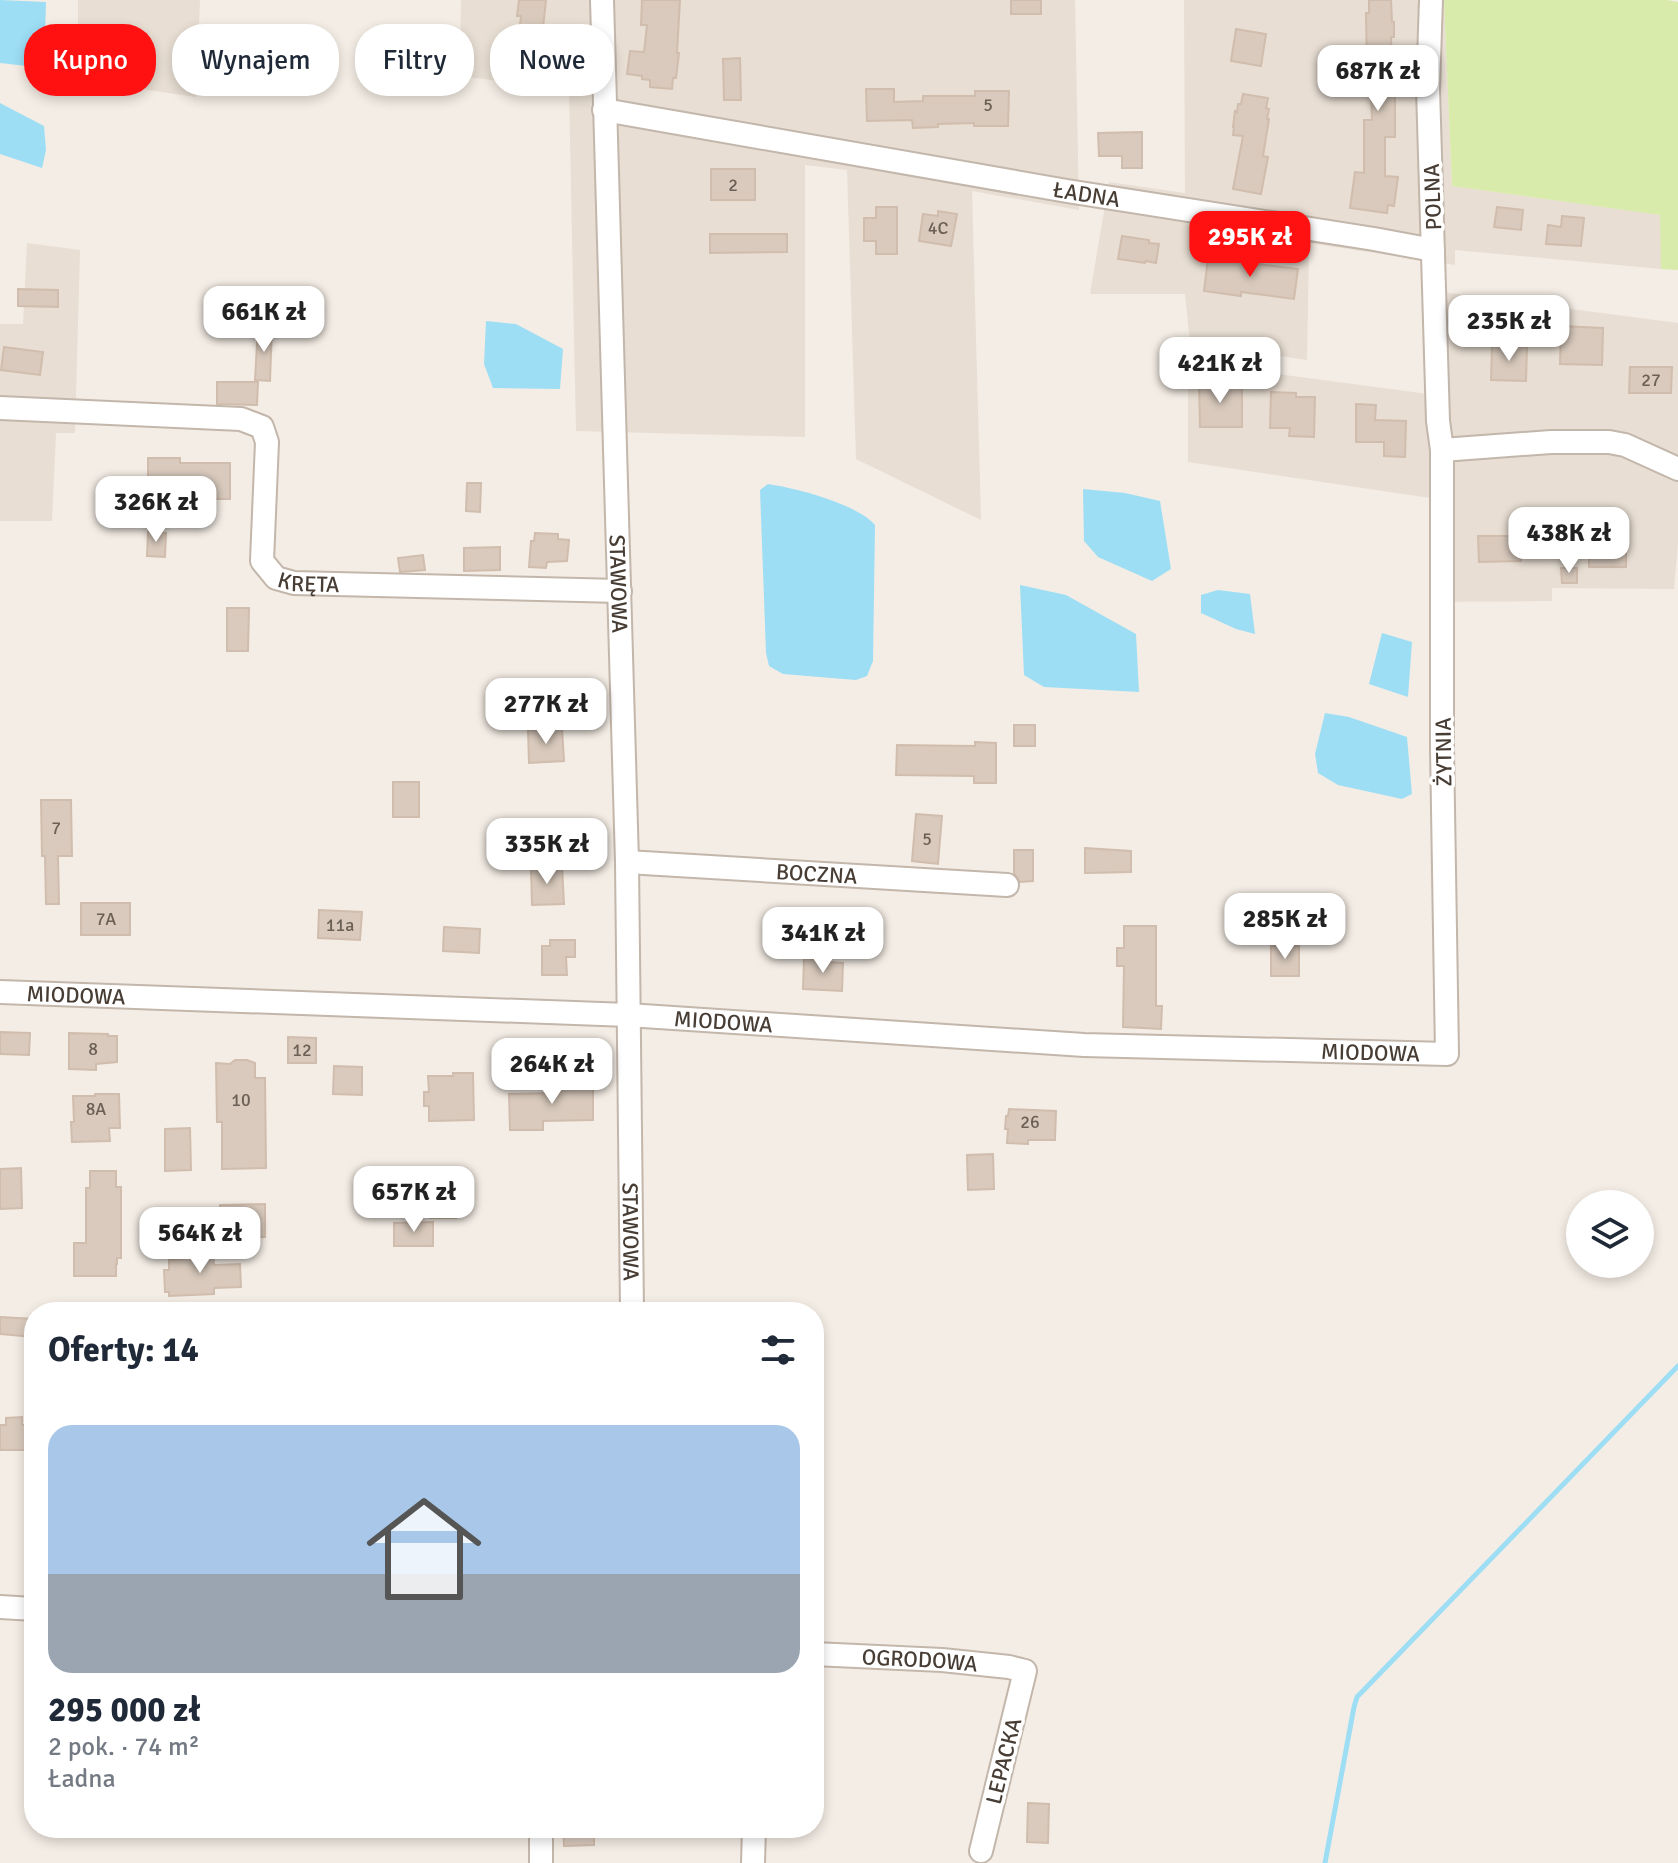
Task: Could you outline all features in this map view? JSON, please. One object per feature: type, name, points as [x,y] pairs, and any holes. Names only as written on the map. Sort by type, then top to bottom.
[{"type":"street","name":"STAWOWA","points":[[602,0],[627,862],[632,1302]]},
{"type":"street","name":"POLNA","points":[[1431,0],[1428,89],[1433,250]]},
{"type":"street","name":"ŁADNA","points":[[604,110],[1067,191],[1433,250]]},
{"type":"street","points":[[1433,250],[1438,421],[1442,450],[1551,442],[1609,442],[1674,463]]},
{"type":"street","name":"KRĘTA","points":[[0,408],[241,419],[262,427],[267,442],[262,561],[276,578],[294,583],[620,591]]},
{"type":"street","name":"ŻYTNIA","points":[[1442,450],[1442,747],[1447,1054]]},
{"type":"street","name":"BOCZNA","points":[[627,862],[1007,885]]},
{"type":"street","name":"MIODOWA","points":[[0,992],[628,1015],[1084,1045],[1447,1054]]},
{"type":"street","points":[[0,1607],[24,1608]]},
{"type":"street","name":"OGRODOWA","points":[[824,1654],[942,1660],[1025,1671]]},
{"type":"street","name":"LEPACKA","points":[[981,1851],[1025,1671]]},
{"type":"street","points":[[541,1838],[541,1863]]},
{"type":"street","points":[[753,1863],[754,1838]]},
{"type":"shaded area","points":[[78,0],[200,0],[199,24],[172,24],[172,94],[156,91],[156,24],[78,24]]},
{"type":"shaded area","points":[[461,0],[1075,0],[1079,210],[972,191],[981,520],[856,459],[847,170],[805,165],[805,437],[576,431],[569,96],[614,96],[614,24],[490,24],[490,80],[474,78],[474,24],[461,24]]},
{"type":"shaded area","points":[[1184,0],[1444,0],[1452,186],[1661,215],[1661,269],[1455,250],[1455,265],[1309,243],[1307,360],[1190,343],[1185,294],[1090,294],[1109,182],[1185,193]]},
{"type":"shaded area","points":[[27,243],[80,250],[75,433],[56,433],[52,521],[0,521],[0,324],[23,324]]},
{"type":"shaded area","points":[[1426,290],[1678,323],[1678,543],[1674,589],[1552,588],[1552,601],[1432,602],[1430,498],[1188,462],[1188,362],[1428,394]]},
{"type":"green space","points":[[1444,0],[1678,2],[1678,270],[1661,269],[1660,215],[1452,186]]},
{"type":"water","points":[[0,0],[46,2],[45,24],[24,24],[24,66],[0,63]]},
{"type":"water","points":[[0,103],[44,126],[46,150],[42,168],[0,154]]},
{"type":"water","points":[[486,321],[516,324],[563,349],[560,389],[493,388],[484,364]]},
{"type":"water","points":[[768,484],[841,504],[875,525],[873,661],[867,676],[856,680],[783,674],[769,666],[760,490]]},
{"type":"water","points":[[1083,489],[1125,493],[1160,501],[1171,569],[1152,581],[1098,557],[1084,541]]},
{"type":"water","points":[[1020,585],[1066,595],[1136,634],[1139,692],[1044,687],[1024,675]]},
{"type":"water","points":[[1218,590],[1250,594],[1255,634],[1201,613],[1201,595]]},
{"type":"water","points":[[1382,633],[1412,642],[1408,697],[1369,684]]},
{"type":"water","points":[[1325,713],[1349,717],[1407,737],[1412,794],[1402,799],[1338,785],[1318,773],[1315,754]]},
{"type":"building","points":[[519,0],[546,0],[543,24],[520,24],[521,16],[517,16]]},
{"type":"building","points":[[642,0],[680,0],[679,53],[672,89],[650,87],[650,80],[627,74],[630,51],[644,52],[647,25],[641,25]]},
{"type":"building","points":[[1011,0],[1041,0],[1041,14],[1011,14]]},
{"type":"building","points":[[1369,0],[1391,0],[1394,22],[1394,37],[1391,37],[1395,74],[1395,137],[1385,137],[1385,176],[1398,177],[1394,206],[1388,205],[1387,213],[1350,208],[1355,172],[1364,173],[1364,120],[1372,120],[1371,90],[1365,90],[1364,74],[1367,74],[1366,13],[1369,13]]},
{"type":"building","points":[[1236,29],[1266,34],[1261,66],[1231,61]]},
{"type":"building","points":[[740,58],[741,100],[724,100],[723,59]]},
{"type":"building","points":[[866,89],[894,89],[894,102],[923,101],[923,96],[975,96],[975,91],[1009,91],[1008,126],[974,126],[974,123],[913,128],[912,120],[867,121]]},
{"type":"building","points":[[1243,94],[1268,98],[1266,108],[1269,109],[1269,119],[1263,156],[1268,157],[1261,194],[1233,189],[1243,136],[1233,135],[1233,127],[1235,111],[1241,104]]},
{"type":"building","points":[[1142,132],[1142,168],[1122,168],[1122,156],[1099,156],[1098,133]]},
{"type":"building","points":[[711,169],[755,169],[755,200],[711,200]]},
{"type":"building","points":[[876,207],[897,207],[897,254],[876,254],[876,241],[864,241],[864,218],[876,218]]},
{"type":"building","points":[[1497,207],[1523,210],[1521,230],[1494,227]]},
{"type":"building","points":[[938,211],[957,214],[951,246],[919,241],[923,214],[938,216]]},
{"type":"building","points":[[1562,216],[1584,218],[1581,246],[1546,244],[1548,225],[1561,227]]},
{"type":"building","points":[[710,234],[787,234],[787,252],[710,253]]},
{"type":"building","points":[[1122,236],[1159,244],[1156,263],[1118,259]]},
{"type":"building","points":[[1208,258],[1298,269],[1294,299],[1204,291]]},
{"type":"building","points":[[18,289],[58,290],[58,307],[18,306]]},
{"type":"building","points":[[1495,310],[1506,328],[1486,340],[1475,323]]},
{"type":"building","points":[[258,326],[272,327],[270,381],[255,380]]},
{"type":"building","points":[[1561,326],[1603,328],[1602,365],[1560,364]]},
{"type":"building","points":[[1492,345],[1527,347],[1526,381],[1491,380]]},
{"type":"building","points":[[4,347],[43,352],[40,375],[1,370]]},
{"type":"building","points":[[1630,367],[1672,367],[1671,393],[1629,393]]},
{"type":"building","points":[[1227,381],[1227,388],[1242,388],[1242,427],[1200,427],[1199,382]]},
{"type":"building","points":[[217,382],[258,382],[257,405],[217,404]]},
{"type":"building","points":[[1271,392],[1315,397],[1314,437],[1289,436],[1290,428],[1270,428]]},
{"type":"building","points":[[1356,404],[1376,405],[1375,420],[1406,421],[1405,457],[1384,456],[1384,442],[1356,442]]},
{"type":"building","points":[[148,458],[180,458],[180,463],[230,463],[230,499],[204,499],[204,482],[148,482]]},
{"type":"building","points":[[467,483],[481,483],[480,512],[466,511]]},
{"type":"building","points":[[148,532],[166,533],[165,557],[147,556]]},
{"type":"building","points":[[1589,532],[1626,532],[1626,567],[1589,567]]},
{"type":"building","points":[[535,533],[558,534],[558,539],[569,540],[567,561],[547,562],[546,568],[529,567],[531,541],[534,541]]},
{"type":"building","points":[[1478,536],[1537,536],[1537,551],[1521,551],[1521,561],[1479,562]]},
{"type":"building","points":[[500,547],[500,570],[464,571],[464,548]]},
{"type":"building","points":[[423,555],[425,570],[400,572],[398,558]]},
{"type":"building","points":[[1561,568],[1577,568],[1577,583],[1562,583]]},
{"type":"building","points":[[227,608],[249,608],[248,651],[227,651]]},
{"type":"building","points":[[1014,725],[1035,725],[1035,746],[1014,746]]},
{"type":"building","points":[[562,728],[564,761],[529,763],[528,730]]},
{"type":"building","points":[[975,742],[996,743],[996,783],[974,783],[974,776],[896,775],[897,745],[975,746]]},
{"type":"building","points":[[393,782],[419,782],[419,817],[393,817]]},
{"type":"building","points":[[41,800],[71,800],[72,856],[58,856],[59,904],[46,904]]},
{"type":"building","points":[[916,814],[942,816],[938,864],[912,861]]},
{"type":"building","points":[[1085,848],[1131,851],[1131,872],[1085,873]]},
{"type":"building","points":[[1014,850],[1033,850],[1033,881],[1020,882],[1014,873]]},
{"type":"building","points":[[562,866],[564,904],[532,905],[531,867]]},
{"type":"building","points":[[81,903],[130,903],[130,935],[81,935]]},
{"type":"building","points":[[319,910],[362,912],[360,940],[318,938]]},
{"type":"building","points":[[1124,926],[1156,926],[1156,1006],[1162,1006],[1161,1029],[1123,1027],[1124,966],[1117,966],[1117,948],[1124,948]]},
{"type":"building","points":[[444,927],[480,929],[479,953],[443,951]]},
{"type":"building","points":[[550,940],[575,940],[575,957],[566,957],[567,975],[542,975],[542,946],[550,946]]},
{"type":"building","points":[[1271,946],[1299,946],[1299,976],[1271,976]]},
{"type":"building","points":[[804,958],[843,963],[842,991],[803,989]]},
{"type":"building","points":[[0,1032],[30,1033],[29,1055],[0,1054]]},
{"type":"building","points":[[69,1033],[117,1036],[117,1062],[96,1064],[96,1070],[69,1069]]},
{"type":"building","points":[[288,1037],[316,1038],[316,1063],[288,1063]]},
{"type":"building","points":[[235,1060],[255,1063],[255,1078],[265,1078],[266,1168],[222,1169],[222,1122],[217,1122],[216,1063],[230,1064]]},
{"type":"building","points":[[334,1066],[362,1067],[362,1095],[333,1094]]},
{"type":"building","points":[[453,1073],[473,1073],[474,1120],[429,1121],[429,1106],[424,1106],[424,1092],[429,1092],[428,1076],[453,1076]]},
{"type":"building","points":[[593,1080],[593,1120],[543,1121],[543,1130],[510,1130],[509,1094],[558,1093],[558,1081]]},
{"type":"building","points":[[119,1094],[120,1128],[109,1128],[110,1141],[72,1142],[73,1096]]},
{"type":"building","points":[[1009,1109],[1056,1111],[1055,1140],[1007,1143],[1008,1129],[1005,1129]]},
{"type":"building","points":[[190,1128],[191,1170],[165,1171],[165,1129]]},
{"type":"building","points":[[993,1154],[994,1189],[968,1190],[967,1155]]},
{"type":"building","points":[[21,1168],[22,1208],[0,1209],[0,1169]]},
{"type":"building","points":[[90,1171],[116,1171],[116,1187],[121,1187],[121,1258],[117,1258],[116,1276],[74,1276],[74,1243],[86,1243],[86,1188],[90,1188]]},
{"type":"building","points":[[430,1181],[456,1181],[456,1218],[430,1218]]},
{"type":"building","points":[[265,1204],[265,1237],[220,1238],[220,1205]]},
{"type":"building","points":[[433,1222],[433,1246],[394,1246],[394,1223]]},
{"type":"building","points":[[213,1252],[214,1265],[240,1264],[241,1287],[214,1288],[214,1294],[169,1296],[169,1292],[165,1292],[164,1270],[169,1270],[169,1260],[184,1259],[183,1253]]},
{"type":"building","points":[[0,1317],[24,1318],[24,1336],[0,1334]]},
{"type":"building","points":[[22,1417],[24,1450],[0,1450],[0,1425],[6,1425],[6,1418]]},
{"type":"building","points":[[1028,1803],[1049,1804],[1048,1843],[1027,1842]]},
{"type":"building","points":[[564,1838],[594,1838],[594,1845],[564,1846]]},
{"type":"waterway","points":[[1325,1863],[1357,1697],[1678,1366]]}]
